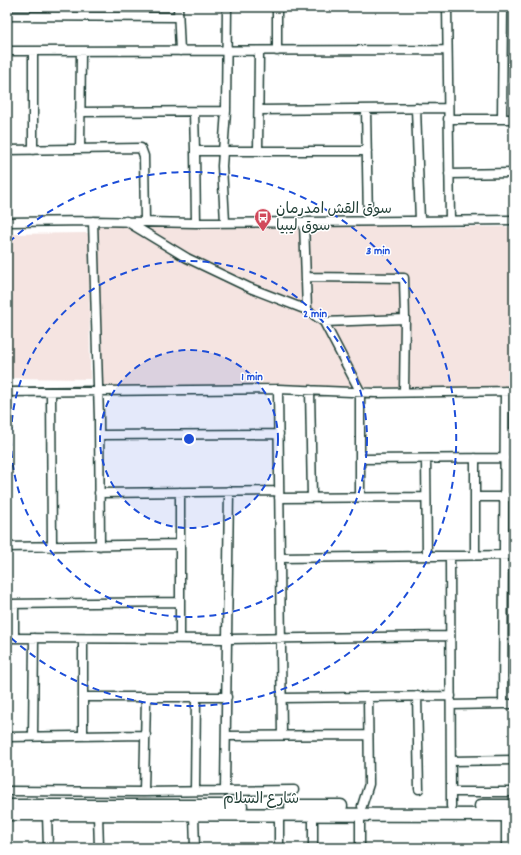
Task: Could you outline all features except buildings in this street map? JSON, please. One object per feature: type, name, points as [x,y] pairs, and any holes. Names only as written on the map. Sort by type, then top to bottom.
[{"type":"main road","name":"شارع السلام","points":[[7,806],[511,812]]},
{"type":"main road","name":"شارع السلام","points":[[7,814],[313,815],[361,810],[451,806],[511,812]]},
{"type":"street","points":[[178,7],[180,51]]},
{"type":"street","points":[[225,222],[222,152],[226,111],[227,7]]},
{"type":"street","points":[[277,7],[277,51]]},
{"type":"street","points":[[446,7],[450,220]]},
{"type":"street","points":[[502,119],[504,7]]},
{"type":"street","points":[[7,16],[178,17]]},
{"type":"street","points":[[7,52],[446,50]]},
{"type":"street","points":[[258,151],[259,51]]},
{"type":"street","points":[[33,52],[33,150]]},
{"type":"street","points":[[80,149],[81,52]]},
{"type":"street","points":[[416,108],[420,221]]},
{"type":"street","points":[[259,110],[448,108]]},
{"type":"street","points":[[366,109],[368,221]]},
{"type":"street","points":[[80,112],[226,111]]},
{"type":"street","points":[[194,112],[196,151],[196,222]]},
{"type":"street","points":[[448,119],[514,119]]},
{"type":"street","points":[[7,150],[142,148],[144,156],[145,221]]},
{"type":"street","points":[[196,151],[367,151]]},
{"type":"street","points":[[449,174],[514,173]]},
{"type":"street","points":[[7,222],[93,220],[304,222],[514,220]]},
{"type":"street","points":[[93,220],[99,435],[100,546]]},
{"type":"street","points":[[125,221],[169,248],[214,272],[307,310],[324,322],[360,392],[360,497]]},
{"type":"street","points":[[304,222],[307,310]]},
{"type":"street","points":[[306,277],[402,277],[405,280],[404,392]]},
{"type":"street","points":[[324,322],[405,319]]},
{"type":"street","points":[[278,389],[282,735]]},
{"type":"street","points":[[7,392],[51,393],[278,389],[360,392],[510,391],[505,433],[503,704]]},
{"type":"street","points":[[310,390],[312,498]]},
{"type":"street","points":[[51,393],[52,547]]},
{"type":"street","points":[[505,433],[514,433]]},
{"type":"street","points":[[99,435],[278,434]]},
{"type":"street","points":[[474,555],[475,458]]},
{"type":"street","points":[[360,459],[505,458]]},
{"type":"street","points":[[426,459],[425,497],[427,556]]},
{"type":"street","points":[[99,493],[229,491],[279,494],[312,498],[425,497]]},
{"type":"street","points":[[225,790],[229,491]]},
{"type":"street","points":[[180,492],[180,639]]},
{"type":"street","points":[[475,497],[514,497]]},
{"type":"street","points":[[7,547],[179,544]]},
{"type":"street","points":[[280,558],[514,555]]},
{"type":"street","points":[[450,556],[451,806]]},
{"type":"street","points":[[180,602],[10,604],[11,638],[281,639],[450,636]]},
{"type":"street","points":[[33,736],[34,638]]},
{"type":"street","points":[[83,639],[84,736]]},
{"type":"street","points":[[418,696],[419,789]]},
{"type":"street","points":[[282,698],[450,696]]},
{"type":"street","points":[[195,791],[196,697]]},
{"type":"street","points":[[84,698],[227,697]]},
{"type":"street","points":[[360,848],[361,810],[369,784],[368,697]]},
{"type":"street","points":[[144,792],[146,698]]},
{"type":"street","points":[[451,705],[514,704]]},
{"type":"street","points":[[7,737],[146,735]]},
{"type":"street","points":[[226,736],[368,735]]},
{"type":"street","points":[[451,761],[514,760]]},
{"type":"street","points":[[7,790],[144,792],[294,790]]},
{"type":"street","points":[[451,792],[514,792]]},
{"type":"street","points":[[506,848],[511,812]]},
{"type":"street","points":[[47,814],[48,848]]},
{"type":"street","points":[[194,814],[195,848]]},
{"type":"street","points":[[279,814],[279,848]]},
{"type":"street","points":[[98,815],[99,848]]},
{"type":"street","points":[[313,815],[313,848]]},
{"type":"shaded area","points":[[97,225],[514,227],[514,387],[103,387]]},
{"type":"shaded area","points":[[89,233],[90,379],[7,378],[7,234]]},
{"type":"place","name":"سوق القش امدرمان سوق ليبيا","points":[[263,232]]}]
